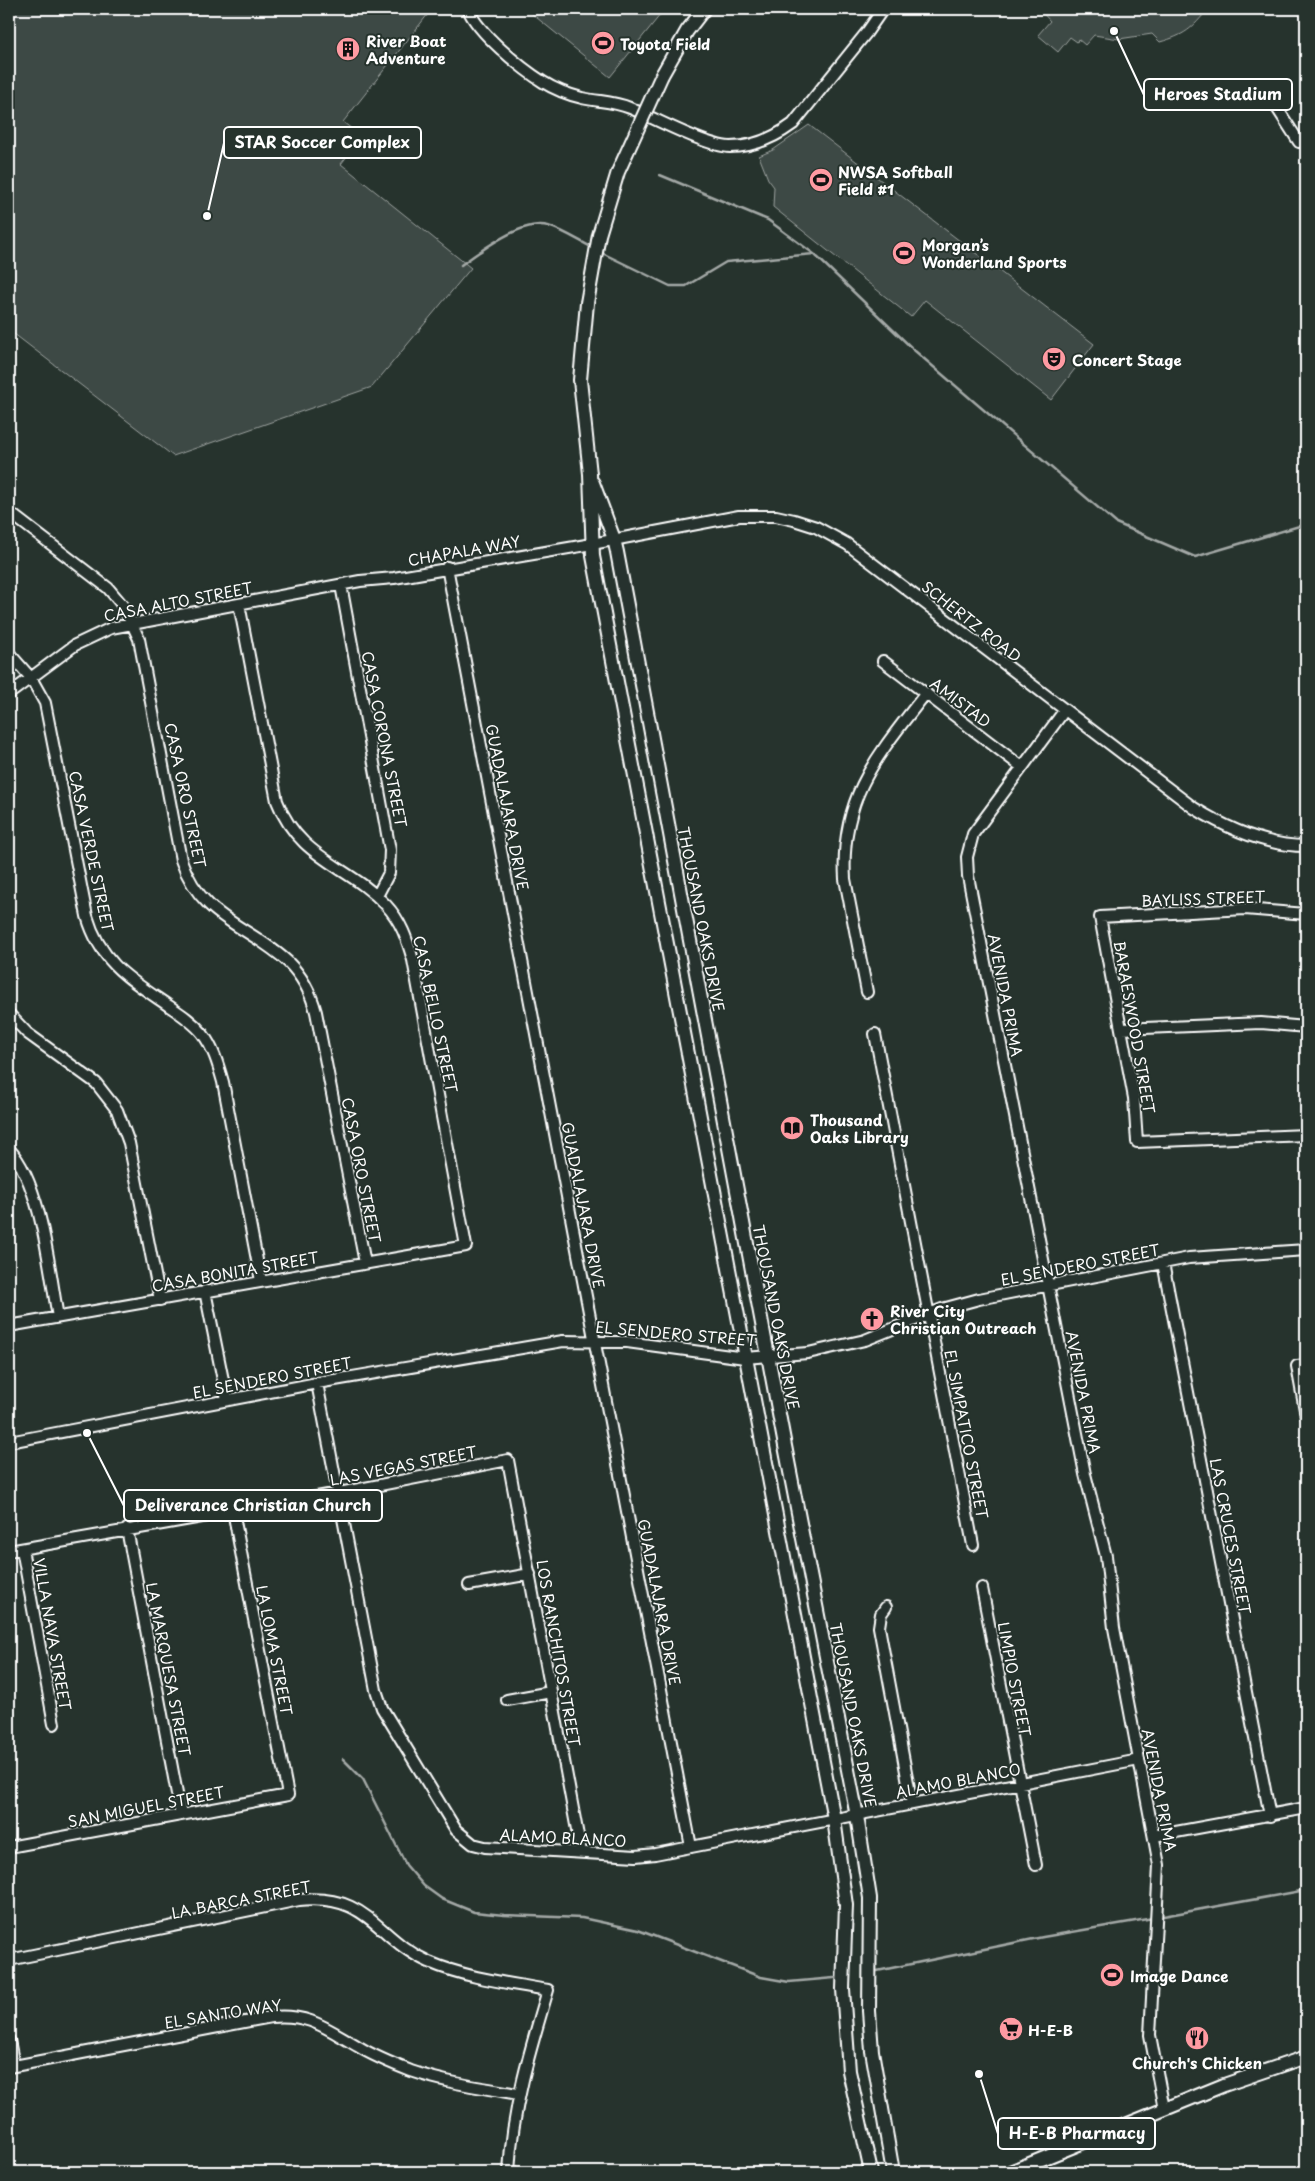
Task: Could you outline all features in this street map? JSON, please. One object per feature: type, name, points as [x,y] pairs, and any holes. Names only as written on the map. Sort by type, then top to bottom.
[{"type":"main road","name":"THOUSAND OAKS DRIVE","points":[[704,9],[687,31],[662,76],[618,172],[599,235],[587,303],[580,380],[590,474],[592,544],[834,1819],[846,1905],[844,1990],[849,2071],[871,2172]]},
{"type":"main road","name":"THOUSAND OAKS DRIVE","points":[[590,474],[614,539],[857,1816],[870,1898],[869,2011],[872,2051],[893,2172]]},
{"type":"main road","points":[[1010,2172],[1250,2075],[1306,2058]]},
{"type":"street","points":[[468,9],[478,26],[489,38],[544,83],[582,98],[615,102],[696,137],[728,147],[751,145],[777,136],[792,124],[877,14],[883,9]]},
{"type":"street","points":[[1266,91],[1299,142]]},
{"type":"street","name":"CASA ORO STREET","points":[[9,512],[108,588],[124,607],[139,639],[181,860],[189,879],[208,905],[289,964],[303,981],[313,1002],[365,1263]]},
{"type":"street","name":"SCHERTZ ROAD","points":[[592,544],[739,516],[776,516],[816,527],[847,544],[1190,806],[1212,820],[1264,841],[1306,846]]},
{"type":"street","name":"CHAPALA WAY","points":[[341,585],[592,544]]},
{"type":"street","name":"GUADALAJARA DRIVE","points":[[448,567],[691,1847]]},
{"type":"street","name":"CASA ALTO STREET","points":[[9,694],[86,638],[111,628],[341,585]]},
{"type":"street","name":"CASA CORONA STREET","points":[[341,585],[390,850],[388,873],[377,896]]},
{"type":"street","name":"CASA BELLO STREET","points":[[239,604],[277,800],[285,820],[297,837],[318,856],[377,896],[401,926],[413,960],[466,1246]]},
{"type":"street","name":"CASA VERDE STREET","points":[[9,653],[31,678],[45,703],[87,916],[96,941],[106,957],[128,978],[194,1026],[206,1040],[217,1062],[223,1082],[261,1281]]},
{"type":"street","name":"AMISTAD","points":[[883,661],[1022,766]]},
{"type":"street","points":[[867,992],[845,879],[844,861],[849,821],[858,793],[871,766],[926,693]]},
{"type":"street","name":"AVENIDA PRIMA","points":[[1064,711],[973,834],[968,851],[968,876],[1084,1474],[1106,1556],[1114,1628],[1159,1865],[1150,2034],[1164,2109]]},
{"type":"street","name":"BAYLISS STREET","points":[[1100,917],[1245,909],[1306,914]]},
{"type":"street","name":"BARAESWOOD STREET","points":[[1100,917],[1134,1098],[1137,1142],[1306,1135]]},
{"type":"street","points":[[9,1014],[27,1033],[96,1082],[118,1110],[129,1143],[160,1300]]},
{"type":"street","points":[[1122,1029],[1261,1023],[1306,1027]]},
{"type":"street","name":"EL SIMPATICO STREET","points":[[875,1034],[973,1545]]},
{"type":"street","points":[[9,1149],[24,1169],[34,1193],[58,1317]]},
{"type":"street","name":"CASA BONITA STREET","points":[[9,1326],[466,1246]]},
{"type":"street","name":"EL SENDERO STREET","points":[[9,1442],[317,1383],[563,1341],[595,1340],[648,1344],[745,1358],[808,1353],[838,1348],[865,1340],[929,1314],[978,1299],[1207,1256],[1306,1250]]},
{"type":"street","name":"LAS CRUCES STREET","points":[[1163,1263],[1270,1816]]},
{"type":"street","points":[[205,1291],[227,1400]]},
{"type":"street","points":[[1301,1366],[1306,1416]]},
{"type":"street","name":"ALAMO BLANCO","points":[[317,1383],[376,1690],[382,1708],[456,1830],[473,1844],[485,1847],[636,1856],[672,1852],[1139,1760]]},
{"type":"street","name":"LAS VEGAS STREET","points":[[9,1551],[339,1493],[508,1460]]},
{"type":"street","name":"LOS RANCHITOS STREET","points":[[508,1460],[581,1852]]},
{"type":"street","name":"LA LOMA STREET","points":[[233,1511],[288,1795]]},
{"type":"street","name":"LA MARQUESA STREET","points":[[127,1530],[181,1815]]},
{"type":"street","name":"VILLA NAVA STREET","points":[[22,1549],[54,1724]]},
{"type":"street","points":[[469,1585],[530,1574]]},
{"type":"street","name":"LIMPIO STREET","points":[[982,1588],[1036,1865]]},
{"type":"street","points":[[886,1607],[881,1614],[880,1627],[912,1804]]},
{"type":"street","points":[[506,1700],[551,1692]]},
{"type":"street","name":"SAN MIGUEL STREET","points":[[9,1847],[288,1795]]},
{"type":"street","points":[[1154,1836],[1306,1808]]},
{"type":"street","name":"LA BARCA STREET","points":[[9,1960],[299,1900],[318,1898],[335,1901],[366,1915],[391,1936],[428,1962],[462,1973],[548,1990],[520,2094]]},
{"type":"street","name":"EL SANTO WAY","points":[[11,2067],[271,2017],[296,2017],[323,2025],[385,2061],[412,2071],[456,2083],[520,2094]]},
{"type":"street","points":[[9,2040],[11,2067]]},
{"type":"street","points":[[509,2172],[516,2109],[520,2094]]},
{"type":"shaded area","points":[[9,9],[432,9],[343,122],[353,130],[342,144],[351,151],[341,164],[471,268],[372,387],[173,456],[9,330]]},
{"type":"shaded area","name":"Toyota Field","points":[[526,9],[665,9],[610,77]]},
{"type":"shaded area","points":[[1039,9],[1208,9],[1187,30],[1176,37],[1160,42],[1152,34],[1119,39],[1094,35],[1085,45],[1078,39],[1077,42],[1070,37],[1058,52],[1038,35],[1050,21]]},
{"type":"shaded area","name":"Morgan’s Wonderland Sports","points":[[809,125],[1094,344],[1051,400],[925,300],[911,317],[773,207],[774,187],[768,179],[759,156],[773,150]]},
{"type":"waterway","points":[[660,175],[768,220],[814,254],[915,351],[1116,523],[1195,557],[1306,524]]},
{"type":"waterway","points":[[461,265],[502,238],[527,227],[538,225],[559,230],[593,248]]},
{"type":"waterway","points":[[600,252],[670,286],[686,286],[726,262],[814,254]]},
{"type":"waterway","points":[[343,1759],[363,1779],[406,1865],[424,1886],[442,1899],[474,1912],[582,1918],[638,1930],[761,1977],[789,1982],[834,1978]]},
{"type":"waterway","points":[[1158,1917],[1306,1890]]},
{"type":"waterway","points":[[877,1971],[1043,1937],[1153,1918]]},
{"type":"place","name":"Heroes Stadium","points":[[1114,31]]},
{"type":"place","name":"Toyota Field","points":[[603,43]]},
{"type":"place","name":"River Boat Adventure","points":[[348,49]]},
{"type":"place","name":"NWSA Softball Field #1","points":[[821,180]]},
{"type":"place","name":"STAR Soccer Complex","points":[[207,216]]},
{"type":"place","name":"Morgan’s Wonderland Sports","points":[[904,253]]},
{"type":"place","name":"Concert Stage","points":[[1054,359]]},
{"type":"place","name":"Thousand Oaks Library","points":[[792,1128]]},
{"type":"place","name":"River City Christian Outreach","points":[[872,1319]]},
{"type":"place","name":"Deliverance Christian Church","points":[[87,1433]]},
{"type":"place","name":"Image Dance","points":[[1112,1975]]},
{"type":"place","name":"H-E-B","points":[[1011,2029]]},
{"type":"place","name":"Church's Chicken","points":[[1197,2038]]},
{"type":"place","name":"H-E-B Pharmacy","points":[[979,2074]]}]
